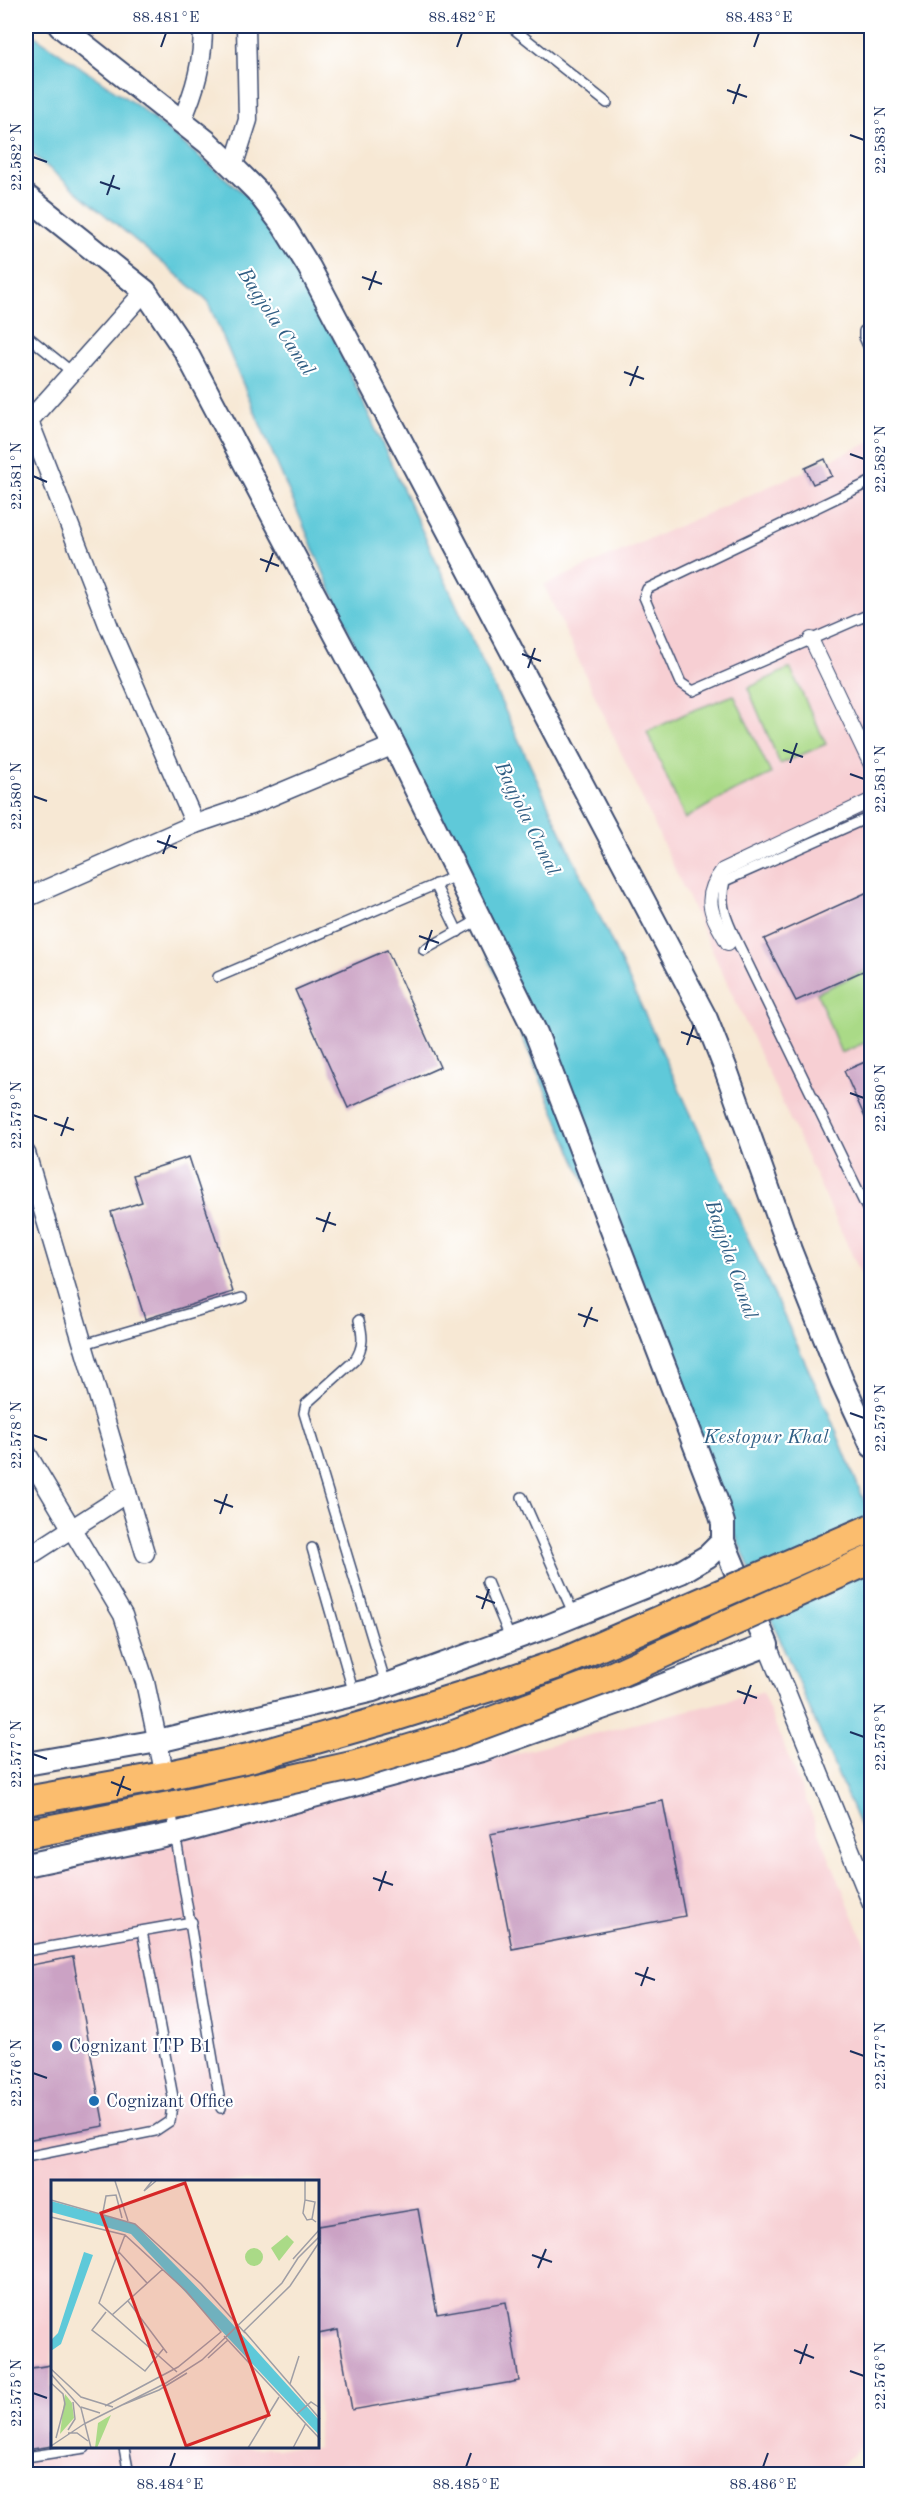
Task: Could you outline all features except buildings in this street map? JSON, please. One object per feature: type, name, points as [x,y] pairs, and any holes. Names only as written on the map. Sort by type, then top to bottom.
[{"type":"main road","points":[[26,1801],[249,1758],[511,1680],[564,1662],[872,1528]]},
{"type":"main road","points":[[26,1834],[356,1765],[446,1738],[618,1673],[872,1559]]},
{"type":"street","points":[[60,26],[182,122],[233,167],[257,191],[283,225],[309,267],[706,1019],[790,1250],[842,1381],[870,1435]]},
{"type":"street","points":[[182,122],[199,78],[203,52],[203,26]]},
{"type":"street","points":[[233,167],[248,120],[246,26]]},
{"type":"street","points":[[26,196],[145,291],[186,352],[394,745],[458,874],[540,1044],[716,1500],[723,1523],[723,1541],[784,1683],[872,1904]]},
{"type":"street","points":[[145,291],[27,421],[109,627],[195,824]]},
{"type":"street","points":[[811,639],[872,767]]},
{"type":"street","points":[[26,897],[195,824],[251,805],[394,745]]},
{"type":"street","points":[[728,943],[712,911],[709,899],[712,887],[723,870],[872,800]]},
{"type":"street","points":[[26,1153],[146,1553]]},
{"type":"street","points":[[26,1452],[112,1596],[131,1634],[146,1682],[158,1741],[170,1775]]},
{"type":"street","points":[[26,1558],[127,1493]]},
{"type":"street","points":[[26,1764],[158,1741],[354,1694],[386,1684],[511,1640],[681,1572],[708,1556],[723,1541]]},
{"type":"street","points":[[26,1865],[174,1834],[482,1750],[642,1694],[767,1645]]},
{"type":"lane","points":[[510,26],[607,102]]},
{"type":"lane","points":[[872,325],[864,331],[864,337],[872,355]]},
{"type":"lane","points":[[26,335],[72,372]]},
{"type":"lane","points":[[872,481],[647,589],[644,597],[681,683],[693,691],[872,613]]},
{"type":"lane","points":[[872,816],[725,881],[721,896],[723,912],[872,1220]]},
{"type":"lane","points":[[218,977],[458,874]]},
{"type":"lane","points":[[435,884],[458,932]]},
{"type":"lane","points":[[424,950],[480,919]]},
{"type":"lane","points":[[84,1344],[242,1298]]},
{"type":"lane","points":[[359,1320],[363,1336],[360,1352],[355,1360],[306,1404],[304,1413],[386,1684]]},
{"type":"lane","points":[[522,1497],[574,1615]]},
{"type":"lane","points":[[312,1548],[354,1694]]},
{"type":"lane","points":[[487,1582],[511,1640]]},
{"type":"lane","points":[[178,1804],[174,1834],[192,1923],[221,2108]]},
{"type":"lane","points":[[26,1951],[192,1923]]},
{"type":"lane","points":[[26,2157],[155,2131],[170,2121],[173,2097],[142,1931]]},
{"type":"lane","points":[[26,2457],[78,2449]]},
{"type":"lane","points":[[124,2449],[129,2475]]},
{"type":"shaded area","points":[[871,442],[871,1296],[544,585]]},
{"type":"shaded area","points":[[762,1692],[871,1959],[871,2439],[830,2474],[26,2474],[26,1875]]},
{"type":"green space","points":[[790,668],[826,744],[780,764],[748,688]]},
{"type":"green space","points":[[734,695],[771,774],[726,795],[685,819],[647,732],[689,712]]},
{"type":"green space","points":[[871,968],[871,1040],[841,1053],[817,993]]},
{"type":"water","name":"Kestopur Khal","points":[[26,30],[139,107],[281,224],[829,1414],[871,1518],[871,1852],[207,300],[26,149]]},
{"type":"place","name":"Cognizant ITP B1","points":[[57,2046]]},
{"type":"place","name":"Cognizant Office","points":[[94,2101]]},
{"type":"water label","name":"Bagjola Canal","points":[[277,321]]},
{"type":"water label","name":"Bagjola Canal","points":[[528,818]]},
{"type":"water label","name":"Bagjola Canal","points":[[732,1259]]}]
